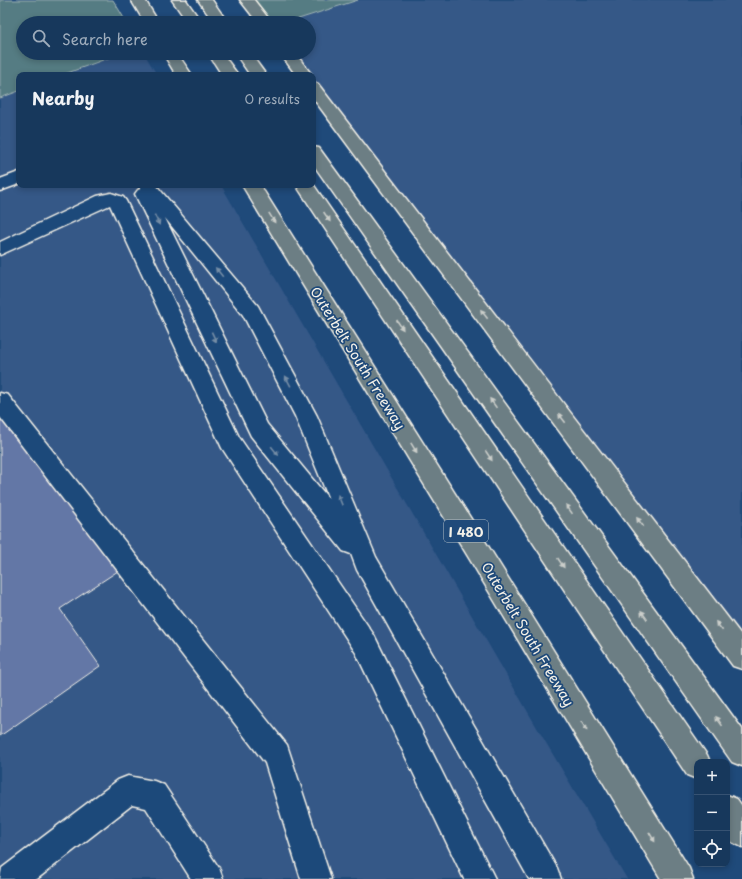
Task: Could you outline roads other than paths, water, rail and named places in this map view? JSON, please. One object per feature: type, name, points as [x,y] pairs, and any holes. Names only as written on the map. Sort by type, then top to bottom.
[{"type":"highway","points":[[138,0],[148,16]]},
{"type":"highway","points":[[179,0],[190,16]]},
{"type":"highway","points":[[205,0],[216,16]]},
{"type":"highway","points":[[247,0],[260,16]]},
{"type":"highway","points":[[174,60],[182,72]]},
{"type":"highway","points":[[220,60],[228,72]]},
{"type":"highway","points":[[247,60],[256,72]]},
{"type":"highway","points":[[292,60],[302,72]]},
{"type":"highway","points":[[316,91],[742,657]]},
{"type":"highway","points":[[316,156],[742,752]]},
{"type":"highway","name":"Outerbelt South Freeway","points":[[253,188],[481,556],[678,879]]},
{"type":"highway","points":[[307,188],[694,761]]},
{"type":"highway","points":[[730,814],[742,832]]},
{"type":"lane","points":[[0,186],[16,178]]},
{"type":"lane","points":[[140,188],[259,430],[366,562]]},
{"type":"lane","points":[[149,188],[251,311],[306,416],[366,562],[546,879]]},
{"type":"lane","points":[[0,249],[103,200],[110,198],[118,200],[230,442],[365,644],[480,879]]},
{"type":"lane","points":[[0,401],[277,755],[316,879]]},
{"type":"lane","points":[[14,879],[128,790],[154,794],[208,879]]}]
